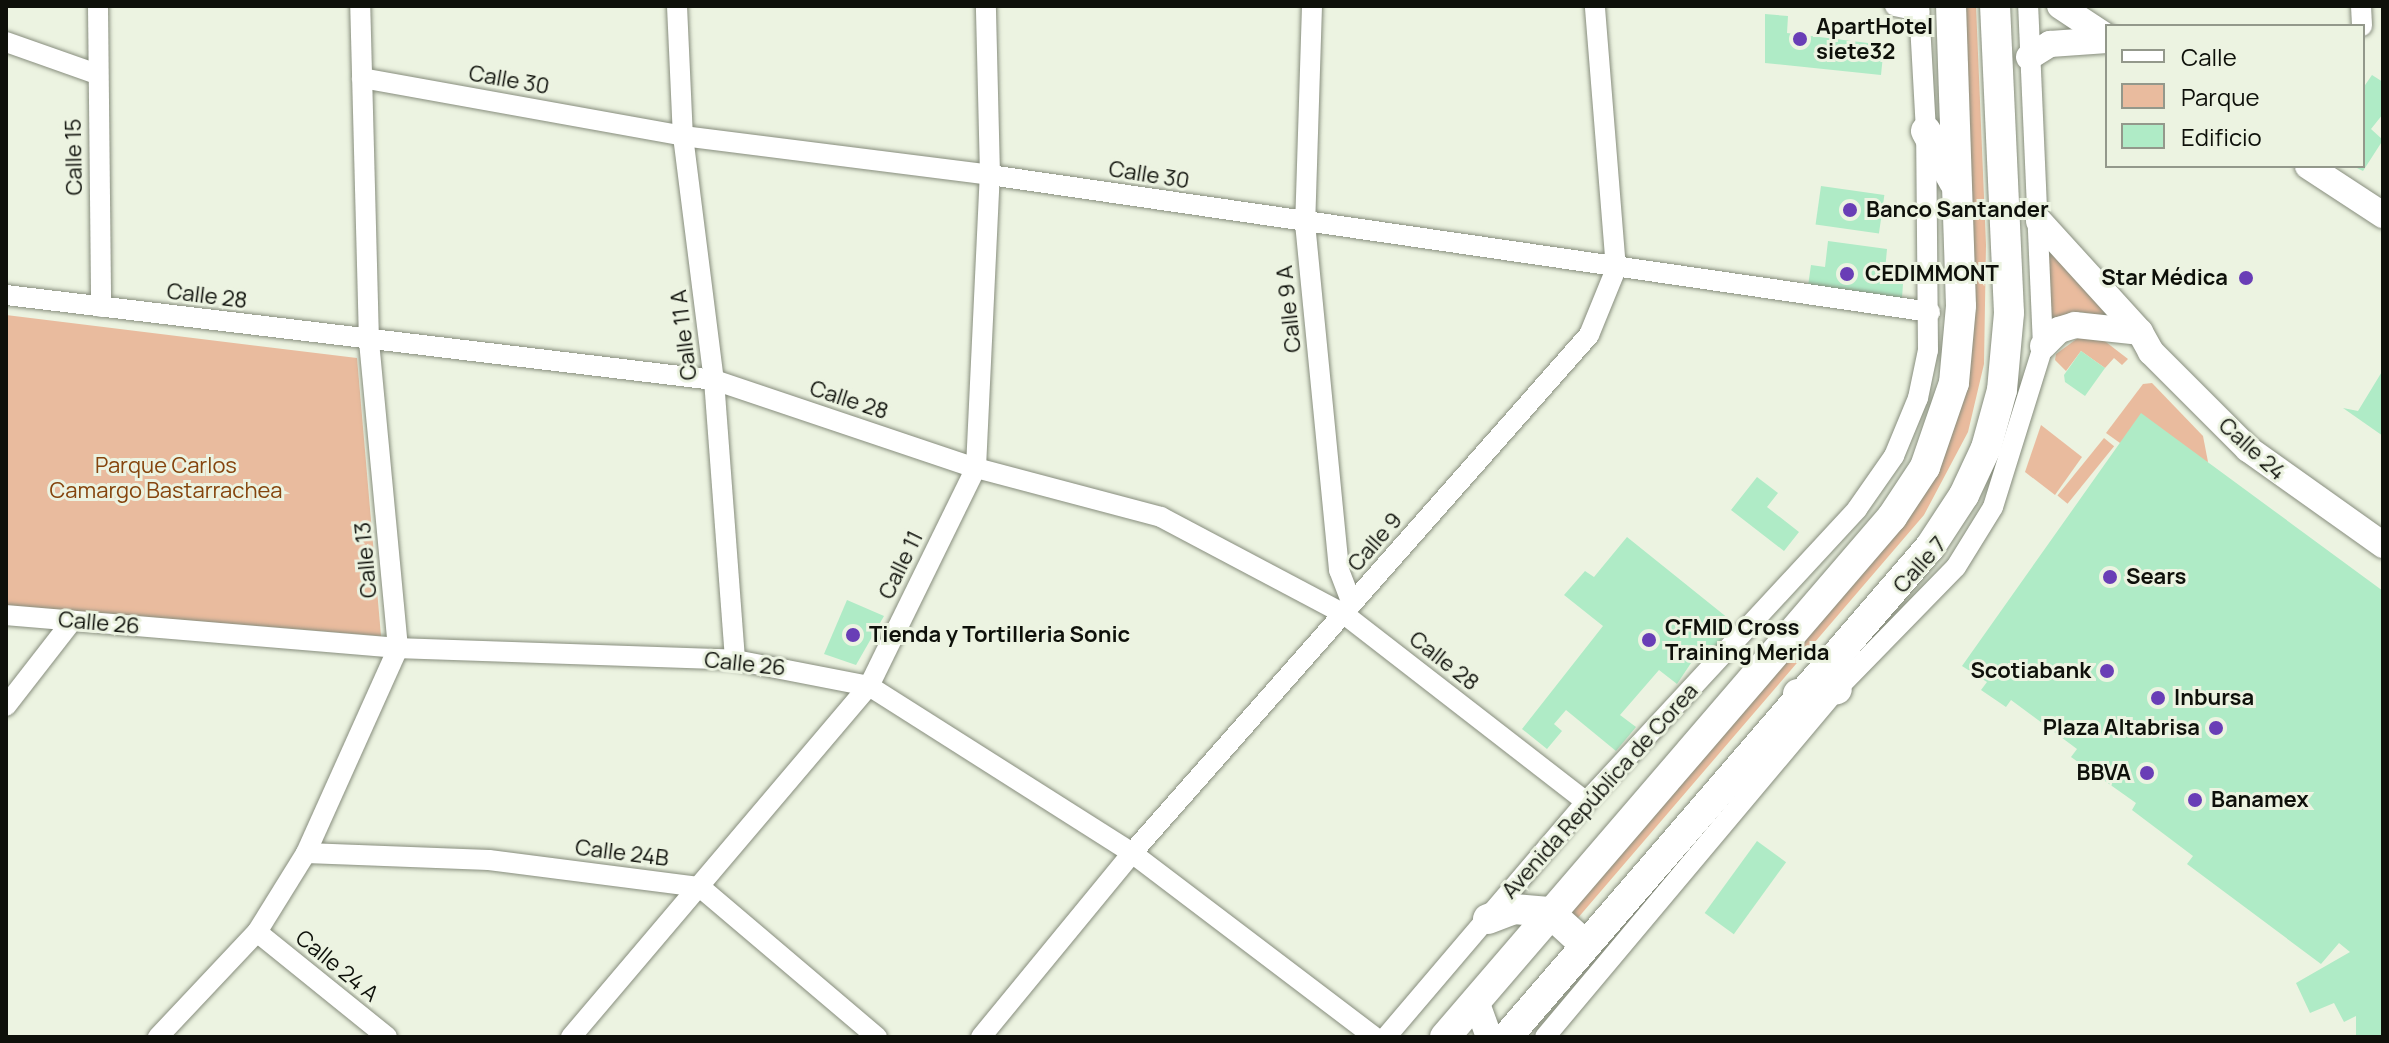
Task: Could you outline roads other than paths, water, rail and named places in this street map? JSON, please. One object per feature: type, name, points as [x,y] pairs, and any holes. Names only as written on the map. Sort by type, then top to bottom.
[{"type":"main road","name":"Avenida República de Corea","points":[[1445,1037],[1549,912],[1892,517],[1925,467],[1954,383],[1961,306],[1951,6]]},
{"type":"main road","points":[[1507,1037],[1798,694],[1930,547],[1964,495],[1986,448],[2002,390],[2009,313],[1995,6]]},
{"type":"main road","points":[[1926,131],[1958,190]]},
{"type":"main road","points":[[1798,694],[1837,689]]},
{"type":"main road","points":[[1488,919],[1514,909],[1549,912],[1584,944]]},
{"type":"street","name":"Calle 15","points":[[98,6],[101,307]]},
{"type":"street","name":"Calle 13","points":[[158,1037],[257,932],[306,853],[398,648],[369,341],[360,6]]},
{"type":"street","name":"Calle 11 A","points":[[677,6],[683,136],[714,380],[735,660]]},
{"type":"street","name":"Calle 11","points":[[571,1037],[869,686],[976,468],[990,175],[986,6]]},
{"type":"street","name":"Calle 9 A","points":[[1312,6],[1305,223],[1339,570],[1348,609]]},
{"type":"street","name":"Calle 9","points":[[981,1037],[1132,853],[1589,335],[1616,269],[1595,6]]},
{"type":"street","points":[[1895,6],[1919,8]]},
{"type":"street","name":"Calle 7","points":[[1545,1037],[1837,689],[1956,567],[1993,507],[2043,346],[2028,6]]},
{"type":"street","points":[[2060,6],[2105,37]]},
{"type":"street","name":"Avenida República de Corea","points":[[1386,1037],[1586,802],[1857,509],[1894,456],[1918,398],[1930,312],[1926,131],[1919,8]]},
{"type":"street","points":[[2029,57],[2050,44],[2105,38]]},
{"type":"street","points":[[6,42],[97,74]]},
{"type":"street","name":"Calle 30","points":[[362,78],[683,136],[990,175],[1616,269],[1930,312]]},
{"type":"street","points":[[2311,168],[2383,215]]},
{"type":"street","name":"Calle 24","points":[[2039,221],[2140,332],[2151,352],[2248,449],[2383,545]]},
{"type":"street","name":"Calle 28","points":[[6,295],[369,341],[714,380],[976,468],[1161,517],[1348,609],[1586,802]]},
{"type":"street","points":[[2043,346],[2059,330],[2075,325],[2140,332]]},
{"type":"street","name":"Calle 26","points":[[6,615],[398,648],[735,660],[869,686],[1132,853],[1374,1037]]},
{"type":"street","points":[[6,706],[72,621]]},
{"type":"street","name":"Calle 24B","points":[[306,853],[489,860],[700,887]]},
{"type":"street","points":[[700,887],[877,1037]]},
{"type":"street","name":"Calle 24 A","points":[[257,932],[387,1037]]},
{"type":"street","points":[[1476,1001],[1489,1037]]},
{"type":"place","name":"ApartHotel siete32","points":[[1800,39]]},
{"type":"place","name":"Banco Santander","points":[[1850,210]]},
{"type":"place","name":"CEDIMMONT","points":[[1847,274]]},
{"type":"place","name":"Star Médica","points":[[2246,278]]},
{"type":"place","name":"Sears","points":[[2110,577]]},
{"type":"place","name":"Tienda y Tortilleria Sonic","points":[[853,635]]},
{"type":"place","name":"CFMID Cross Training Merida","points":[[1649,640]]},
{"type":"place","name":"Scotiabank","points":[[2107,671]]},
{"type":"place","name":"Inbursa","points":[[2158,698]]},
{"type":"place","name":"Plaza Altabrisa","points":[[2216,728]]},
{"type":"place","name":"BBVA","points":[[2147,773]]},
{"type":"place","name":"Banamex","points":[[2195,800]]},
{"type":"park label","name":"Parque Carlos Camargo Bastarrachea","points":[[166,478]]}]
